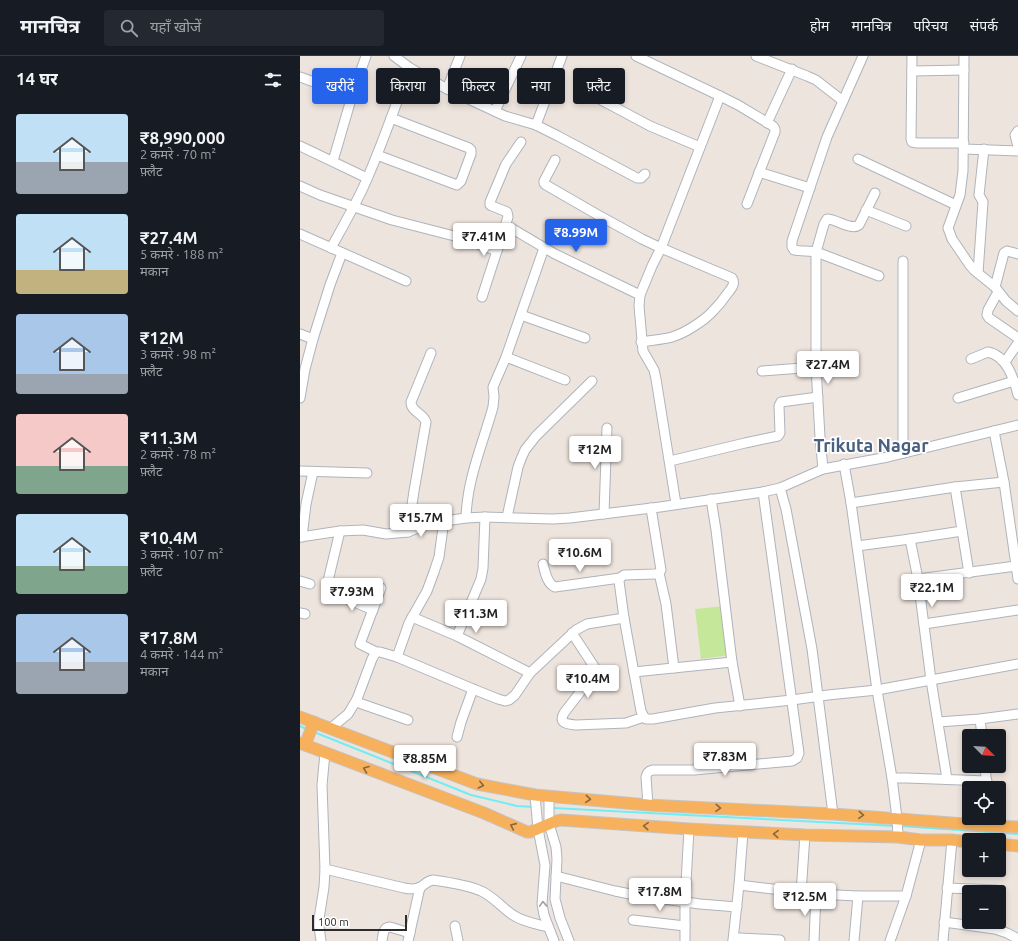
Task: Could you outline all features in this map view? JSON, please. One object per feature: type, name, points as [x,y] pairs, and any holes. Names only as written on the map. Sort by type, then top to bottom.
[{"type":"main road","points":[[300,717],[313,725],[331,728],[477,784],[536,803],[648,805],[833,814],[897,820],[962,821]]},
{"type":"main road","points":[[313,725],[304,743],[325,753],[484,813],[527,832],[556,821],[573,820],[743,832],[805,835],[898,835],[922,840],[962,841]]},
{"type":"main road","points":[[1006,825],[1018,827]]},
{"type":"main road","points":[[1006,845],[1018,846]]},
{"type":"street","points":[[362,68],[366,56]]},
{"type":"street","points":[[394,56],[410,68]]},
{"type":"street","points":[[447,89],[460,56]]},
{"type":"street","points":[[495,111],[521,56]]},
{"type":"street","points":[[536,125],[562,56]]},
{"type":"street","points":[[636,56],[720,96],[773,126],[775,132],[747,204]]},
{"type":"street","points":[[756,56],[816,80],[843,101]]},
{"type":"street","points":[[863,56],[827,137],[792,241],[792,247],[794,250],[816,252],[879,276]]},
{"type":"street","points":[[912,56],[912,142],[1018,151]]},
{"type":"street","points":[[964,56],[964,146],[962,182],[960,194],[948,228],[952,239],[969,264],[1018,311]]},
{"type":"street","points":[[767,123],[792,70]]},
{"type":"street","points":[[912,71],[964,70]]},
{"type":"street","points":[[300,77],[312,81]]},
{"type":"street","points":[[440,85],[495,111],[536,125],[637,178],[640,178],[645,174]]},
{"type":"street","points":[[676,504],[656,379],[654,370],[643,351],[638,306],[640,295],[661,248],[720,96]]},
{"type":"street","points":[[333,161],[350,104]]},
{"type":"street","points":[[330,248],[354,206],[367,178],[396,104]]},
{"type":"street","points":[[609,104],[650,126],[700,147]]},
{"type":"street","points":[[377,155],[457,185],[461,181],[471,154],[471,150],[469,148],[391,118]]},
{"type":"street","points":[[1018,131],[1016,135],[1018,147]]},
{"type":"street","points":[[482,296],[508,217],[507,212],[490,205],[490,202],[506,164],[521,142]]},
{"type":"street","points":[[300,146],[367,178]]},
{"type":"street","points":[[978,273],[983,202],[979,195],[984,149]]},
{"type":"street","points":[[858,159],[956,205]]},
{"type":"street","points":[[555,160],[544,181],[546,185],[598,215],[661,248],[734,280],[724,298],[713,312],[692,327],[673,336],[641,342]]},
{"type":"street","points":[[759,172],[810,188]]},
{"type":"street","points":[[300,186],[320,195],[392,220],[462,238],[497,251]]},
{"type":"street","points":[[823,469],[816,367],[816,252],[824,224],[827,219],[832,219],[852,227],[856,227],[875,193]]},
{"type":"street","points":[[866,210],[906,226]]},
{"type":"street","points":[[506,225],[544,248],[640,295]]},
{"type":"street","points":[[300,234],[406,281]]},
{"type":"street","points":[[466,518],[466,506],[471,479],[493,407],[493,387],[506,357],[544,248]]},
{"type":"street","points":[[1018,254],[1007,252],[1004,253],[996,290],[987,316],[1018,338]]},
{"type":"street","points":[[300,398],[303,369],[342,253]]},
{"type":"street","points":[[903,261],[903,453]]},
{"type":"street","points":[[521,315],[585,338]]},
{"type":"street","points":[[300,334],[313,339]]},
{"type":"street","points":[[1005,362],[1018,343]]},
{"type":"street","points":[[971,359],[988,352],[994,353],[1005,362],[1014,381],[1018,395]]},
{"type":"street","points":[[408,532],[426,422],[423,416],[413,410],[411,402],[431,353]]},
{"type":"street","points":[[506,357],[565,380]]},
{"type":"street","points":[[762,371],[816,367]]},
{"type":"street","points":[[507,518],[518,467],[526,450],[536,436],[592,380]]},
{"type":"street","points":[[958,398],[1014,381]]},
{"type":"street","points":[[670,461],[775,437],[780,433],[779,406],[781,402],[818,397]]},
{"type":"street","points":[[314,472],[303,504],[301,537],[340,531],[362,530],[386,534],[408,532],[430,523],[444,520],[485,516],[507,518],[570,518],[763,492],[780,488],[823,469],[903,453],[1018,425]]},
{"type":"street","points":[[604,514],[607,428]]},
{"type":"street","points":[[994,431],[1015,541],[1018,579]]},
{"type":"street","points":[[844,464],[851,503],[877,690],[892,778],[898,835]]},
{"type":"street","points":[[300,471],[367,473]]},
{"type":"street","points":[[851,503],[955,487],[1004,482]]},
{"type":"street","points":[[955,487],[969,572]]},
{"type":"street","points":[[780,488],[786,509],[811,641],[833,814]]},
{"type":"street","points":[[648,805],[646,774],[649,771],[702,769],[792,761],[797,758],[799,752],[763,492]]},
{"type":"street","points":[[711,499],[732,662],[740,706]]},
{"type":"street","points":[[651,508],[661,569],[659,572],[666,604],[674,668]]},
{"type":"street","points":[[458,636],[481,579],[483,568],[485,516]]},
{"type":"street","points":[[397,657],[412,617],[427,591],[434,572],[439,557],[444,520]]},
{"type":"street","points":[[340,531],[331,575],[327,585],[328,588],[331,592],[373,610]]},
{"type":"street","points":[[857,546],[962,532]]},
{"type":"street","points":[[910,539],[918,579],[930,680],[947,779]]},
{"type":"street","points":[[543,564],[550,585],[555,587],[620,578],[624,575],[655,574],[659,572]]},
{"type":"street","points":[[918,579],[1016,566]]},
{"type":"street","points":[[620,578],[624,618],[641,711],[644,717]]},
{"type":"street","points":[[300,581],[310,584]]},
{"type":"street","points":[[381,588],[360,644],[376,652],[397,657],[505,701],[509,700],[518,690],[530,673],[580,627],[587,624],[624,618]]},
{"type":"street","points":[[924,624],[1018,610]]},
{"type":"street","points":[[412,617],[458,636],[530,673]]},
{"type":"street","points":[[572,633],[595,668],[595,671],[562,717],[562,720],[569,724],[626,723],[644,717],[646,719],[653,719],[715,708],[877,690],[1018,664]]},
{"type":"street","points":[[331,728],[348,714],[357,699],[376,652]]},
{"type":"street","points":[[634,672],[732,662]]},
{"type":"street","points":[[457,737],[460,722],[473,689]]},
{"type":"street","points":[[357,699],[360,703],[408,720]]},
{"type":"street","points":[[938,722],[1018,714]]},
{"type":"street","points":[[980,719],[981,729]]},
{"type":"street","points":[[321,941],[319,919],[325,869],[322,785],[325,753]]},
{"type":"street","points":[[892,778],[947,779],[963,781]]},
{"type":"street","points":[[536,803],[538,829],[545,865],[542,904],[551,936]]},
{"type":"street","points":[[549,804],[549,824],[557,853],[555,899],[562,923],[571,940]]},
{"type":"street","points":[[685,941],[685,901],[689,829]]},
{"type":"street","points":[[733,941],[743,832]]},
{"type":"street","points":[[801,893],[805,835]]},
{"type":"street","points":[[890,941],[906,896],[922,840]]},
{"type":"street","points":[[943,941],[952,840]]},
{"type":"street","points":[[325,869],[404,888],[413,889],[433,880],[476,889],[484,892],[512,915],[551,936]]},
{"type":"street","points":[[556,876],[635,895],[700,904],[737,907]]},
{"type":"street","points":[[739,885],[816,894],[906,896]]},
{"type":"street","points":[[382,941],[385,929],[388,927],[409,937],[420,887]]},
{"type":"street","points":[[947,888],[962,889]]},
{"type":"street","points":[[814,941],[816,894]]},
{"type":"street","points":[[854,941],[858,896]]},
{"type":"street","points":[[633,920],[685,926]]},
{"type":"street","points":[[944,922],[995,929],[1018,939]]},
{"type":"street","points":[[551,936],[562,923]]},
{"type":"street","points":[[455,926],[458,941]]},
{"type":"street","points":[[733,941],[737,938],[780,940]]},
{"type":"green space","points":[[724,606],[730,655],[701,659],[695,609]]},
{"type":"waterway","points":[[300,726],[306,729]]},
{"type":"waterway","points":[[314,732],[471,795],[517,806],[534,807]]},
{"type":"waterway","points":[[553,808],[896,826]]},
{"type":"waterway","points":[[900,826],[1018,834]]},
{"type":"district","name":"Trikuta Nagar","points":[[871,446]]}]
